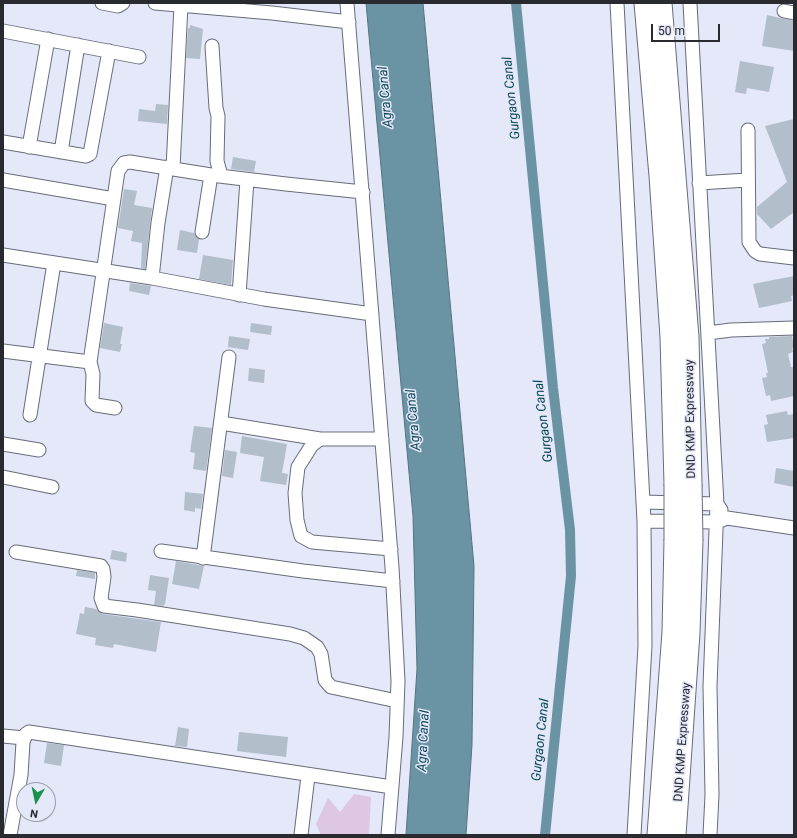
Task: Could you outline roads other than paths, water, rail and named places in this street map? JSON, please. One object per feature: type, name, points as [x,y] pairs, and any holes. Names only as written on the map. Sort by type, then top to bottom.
[{"type":"highway","name":"DND KMP Expressway","points":[[644,3],[683,484],[693,541],[690,633],[676,835]]},
{"type":"highway","name":"DND KMP Expressway","points":[[657,835],[672,632],[674,541],[683,484],[689,337],[662,3]]},
{"type":"street","points":[[102,3],[118,6],[123,3]]},
{"type":"street","points":[[155,3],[272,13],[349,22]]},
{"type":"street","points":[[347,3],[393,581],[397,701],[388,835]]},
{"type":"street","points":[[617,3],[644,521],[645,646],[634,835]]},
{"type":"street","points":[[690,3],[698,183],[717,504],[722,520],[710,686],[712,795],[710,835]]},
{"type":"street","points":[[152,278],[158,223],[170,168],[181,5]]},
{"type":"street","points":[[3,31],[139,57]]},
{"type":"street","points":[[29,147],[48,40]]},
{"type":"street","points":[[61,152],[78,45]]},
{"type":"street","points":[[202,232],[216,176],[218,161],[218,116],[216,108],[212,46]]},
{"type":"street","points":[[3,142],[86,156],[90,154],[109,51]]},
{"type":"street","points":[[748,130],[748,236],[751,247],[760,254],[794,258]]},
{"type":"street","points":[[116,408],[96,405],[92,401],[93,374],[90,362],[118,171],[124,163],[130,162],[247,180],[363,192]]},
{"type":"street","points":[[3,180],[114,199]]},
{"type":"street","points":[[239,295],[247,180]]},
{"type":"street","points":[[698,183],[747,180]]},
{"type":"street","points":[[3,255],[152,278],[239,295],[372,314]]},
{"type":"street","points":[[30,415],[54,263]]},
{"type":"street","points":[[708,333],[731,330],[794,328]]},
{"type":"street","points":[[3,351],[90,362]]},
{"type":"street","points":[[203,558],[229,357]]},
{"type":"street","points":[[221,423],[320,438],[382,439]]},
{"type":"street","points":[[320,438],[307,451],[298,467],[295,493],[297,520],[301,536],[319,544],[391,549]]},
{"type":"street","points":[[3,444],[39,450]]},
{"type":"street","points":[[3,477],[52,487]]},
{"type":"street","points":[[643,502],[717,504]]},
{"type":"street","points":[[644,521],[722,520],[794,528]]},
{"type":"street","points":[[162,551],[303,571],[393,581]]},
{"type":"street","points":[[16,552],[102,567],[104,577],[101,598],[104,606],[267,630],[304,638],[318,647],[321,654],[325,680],[331,687],[397,701]]},
{"type":"street","points":[[10,835],[21,775],[24,738],[29,732],[308,776],[392,787]]},
{"type":"street","points":[[3,736],[24,738]]},
{"type":"street","points":[[301,835],[308,776]]},
{"type":"water","name":"Agra Canal","points":[[366,3],[423,3],[474,566],[472,745],[466,835],[406,835],[417,669],[413,516]]},
{"type":"waterway","name":"Gurgaon Canal","points":[[516,3],[553,388],[570,530],[571,576],[545,835]]}]
